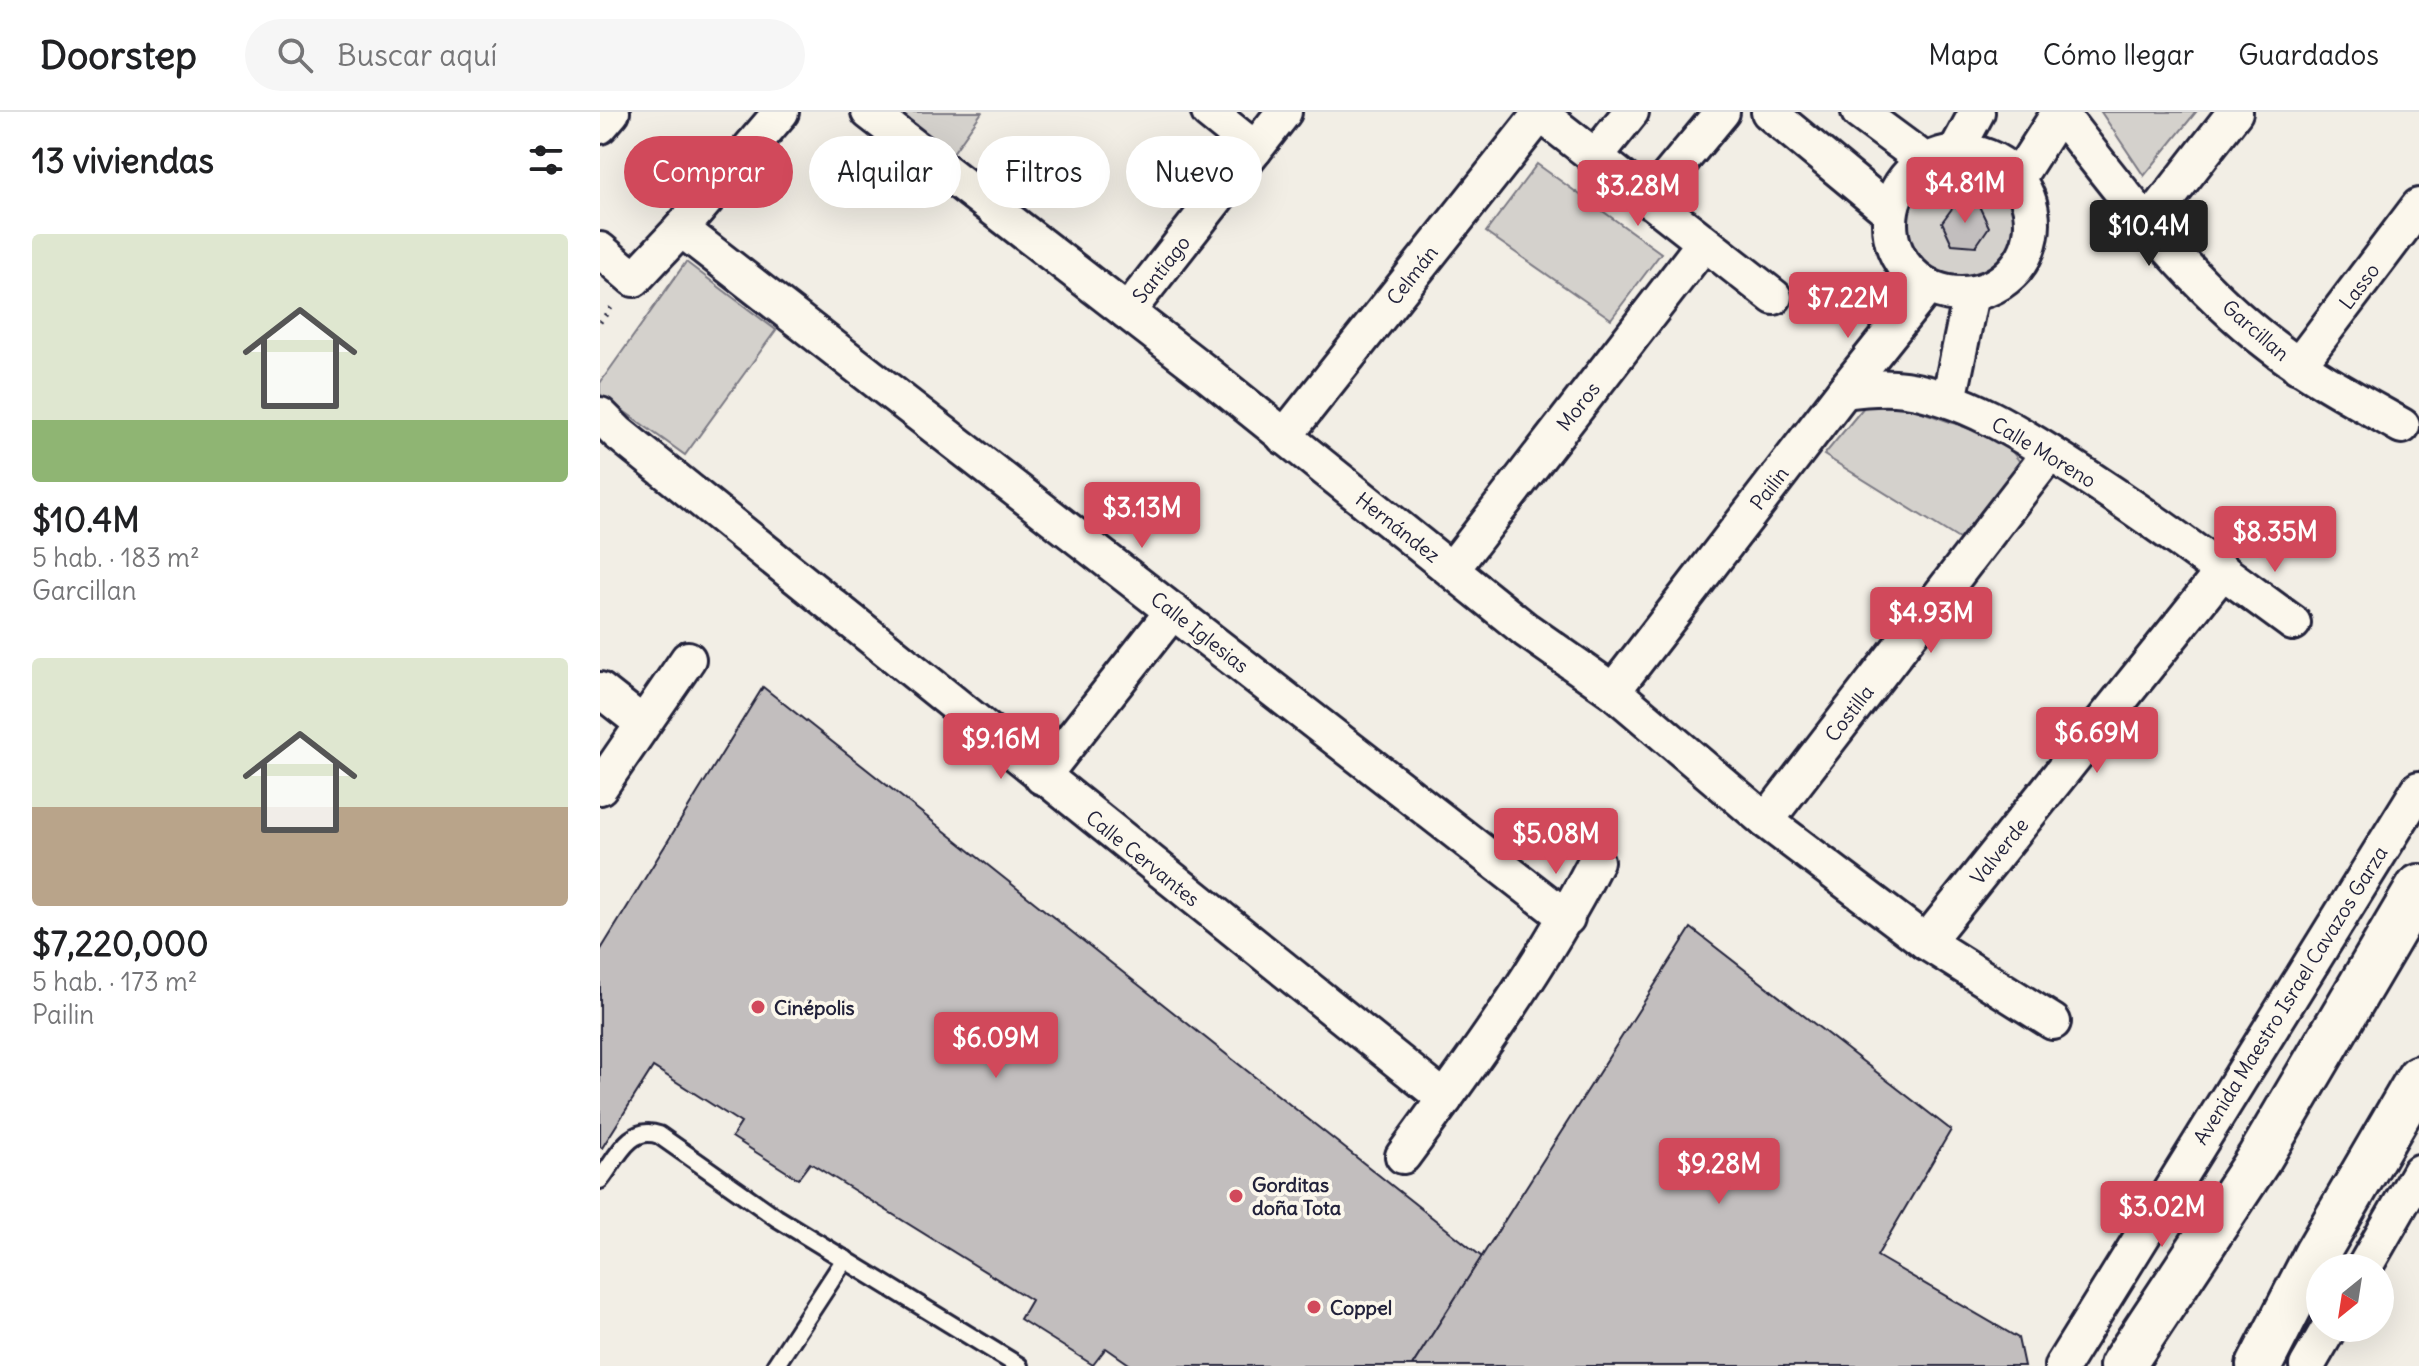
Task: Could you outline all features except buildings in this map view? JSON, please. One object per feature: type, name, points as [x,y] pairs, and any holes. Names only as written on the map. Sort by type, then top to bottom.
[{"type":"main road","points":[[2122,1366],[2260,1157],[2419,887]]},
{"type":"main road","points":[[2259,1366],[2317,1253],[2419,1078]]},
{"type":"street","points":[[600,126],[612,112]]},
{"type":"street","points":[[600,250],[634,279],[781,112]]},
{"type":"street","name":"Hernández","points":[[869,112],[1127,312],[1526,630],[1613,691],[1766,821],[1926,942],[2053,1022]]},
{"type":"street","points":[[1209,112],[1239,136]]},
{"type":"street","name":"Santiago","points":[[1262,140],[1284,112]]},
{"type":"street","points":[[1595,157],[1631,112]]},
{"type":"street","points":[[1649,200],[1722,112]]},
{"type":"street","points":[[1769,112],[1890,212]]},
{"type":"street","points":[[1859,112],[1940,156],[1979,154],[2000,163],[2017,179],[2028,197],[2033,218],[2031,239],[2023,259],[2010,276],[1992,287],[1971,294],[1949,293],[1928,286],[1910,272],[1897,254],[1891,233],[1890,212],[1896,192],[1907,176],[1940,156],[1977,112]]},
{"type":"street","points":[[2017,179],[2059,112]]},
{"type":"street","name":"Garcillan","points":[[2059,112],[2148,224],[2250,328],[2298,366],[2402,426]]},
{"type":"street","points":[[2148,224],[2235,112]]},
{"type":"street","points":[[1539,113],[1774,297]]},
{"type":"street","name":"Celmán","points":[[1284,437],[1539,113]]},
{"type":"street","name":"Lasso","points":[[2298,366],[2419,206]]},
{"type":"street","name":"Santiago","points":[[1127,312],[1209,208]]},
{"type":"street","name":"Calle Iglesias","points":[[681,229],[1567,918]]},
{"type":"street","name":"Moros","points":[[1452,569],[1704,243]]},
{"type":"street","name":"Pailin","points":[[1613,691],[1928,286]]},
{"type":"street","points":[[1949,400],[1971,294]]},
{"type":"street","name":"Calle Moreno","points":[[1844,391],[1876,387],[1906,389],[1949,400],[2007,427],[2134,507],[2293,623]]},
{"type":"street","name":"Calle Cervantes","points":[[600,415],[618,433],[1042,777],[1445,1099]]},
{"type":"street","name":"Costilla","points":[[1766,821],[2050,453]]},
{"type":"street","name":"Valverde","points":[[1926,942],[2223,571]]},
{"type":"street","points":[[1042,777],[1173,611]]},
{"type":"street","points":[[600,787],[688,659]]},
{"type":"street","points":[[600,690],[642,723]]},
{"type":"street","name":"Avenida Maestro Israel Cavazos Garza","points":[[2062,1366],[2419,789]]},
{"type":"street","points":[[1403,1156],[1567,918],[1596,861]]},
{"type":"street","points":[[2372,1254],[2419,1172]]},
{"type":"street","points":[[2125,1262],[2171,1288]]},
{"type":"street","points":[[2307,1366],[2321,1342]]},
{"type":"lane","points":[[600,1180],[633,1136],[649,1131],[659,1135],[777,1218],[1019,1366]]},
{"type":"lane","points":[[775,1366],[845,1259]]},
{"type":"shaded area","points":[[886,112],[982,112],[961,142],[961,136],[917,136]]},
{"type":"shaded area","points":[[2101,112],[2196,112],[2144,176]]},
{"type":"shaded area","points":[[1962,160],[1986,165],[2007,178],[2020,199],[2025,223],[2020,247],[2007,268],[1986,281],[1962,286],[1938,281],[1917,268],[1904,247],[1899,223],[1904,199],[1917,178],[1938,165]]},
{"type":"shaded area","points":[[1537,164],[1661,253],[1611,319],[1486,232]]},
{"type":"shaded area","points":[[686,262],[776,330],[685,455],[600,394],[600,383]]},
{"type":"shaded area","points":[[1874,395],[2004,441],[2020,462],[1959,539],[1824,455]]},
{"type":"place","name":"Cinépolis","points":[[758,1007]]},
{"type":"place","name":"Gorditas doña Tota","points":[[1236,1196]]},
{"type":"place","name":"Coppel","points":[[1314,1307]]}]
